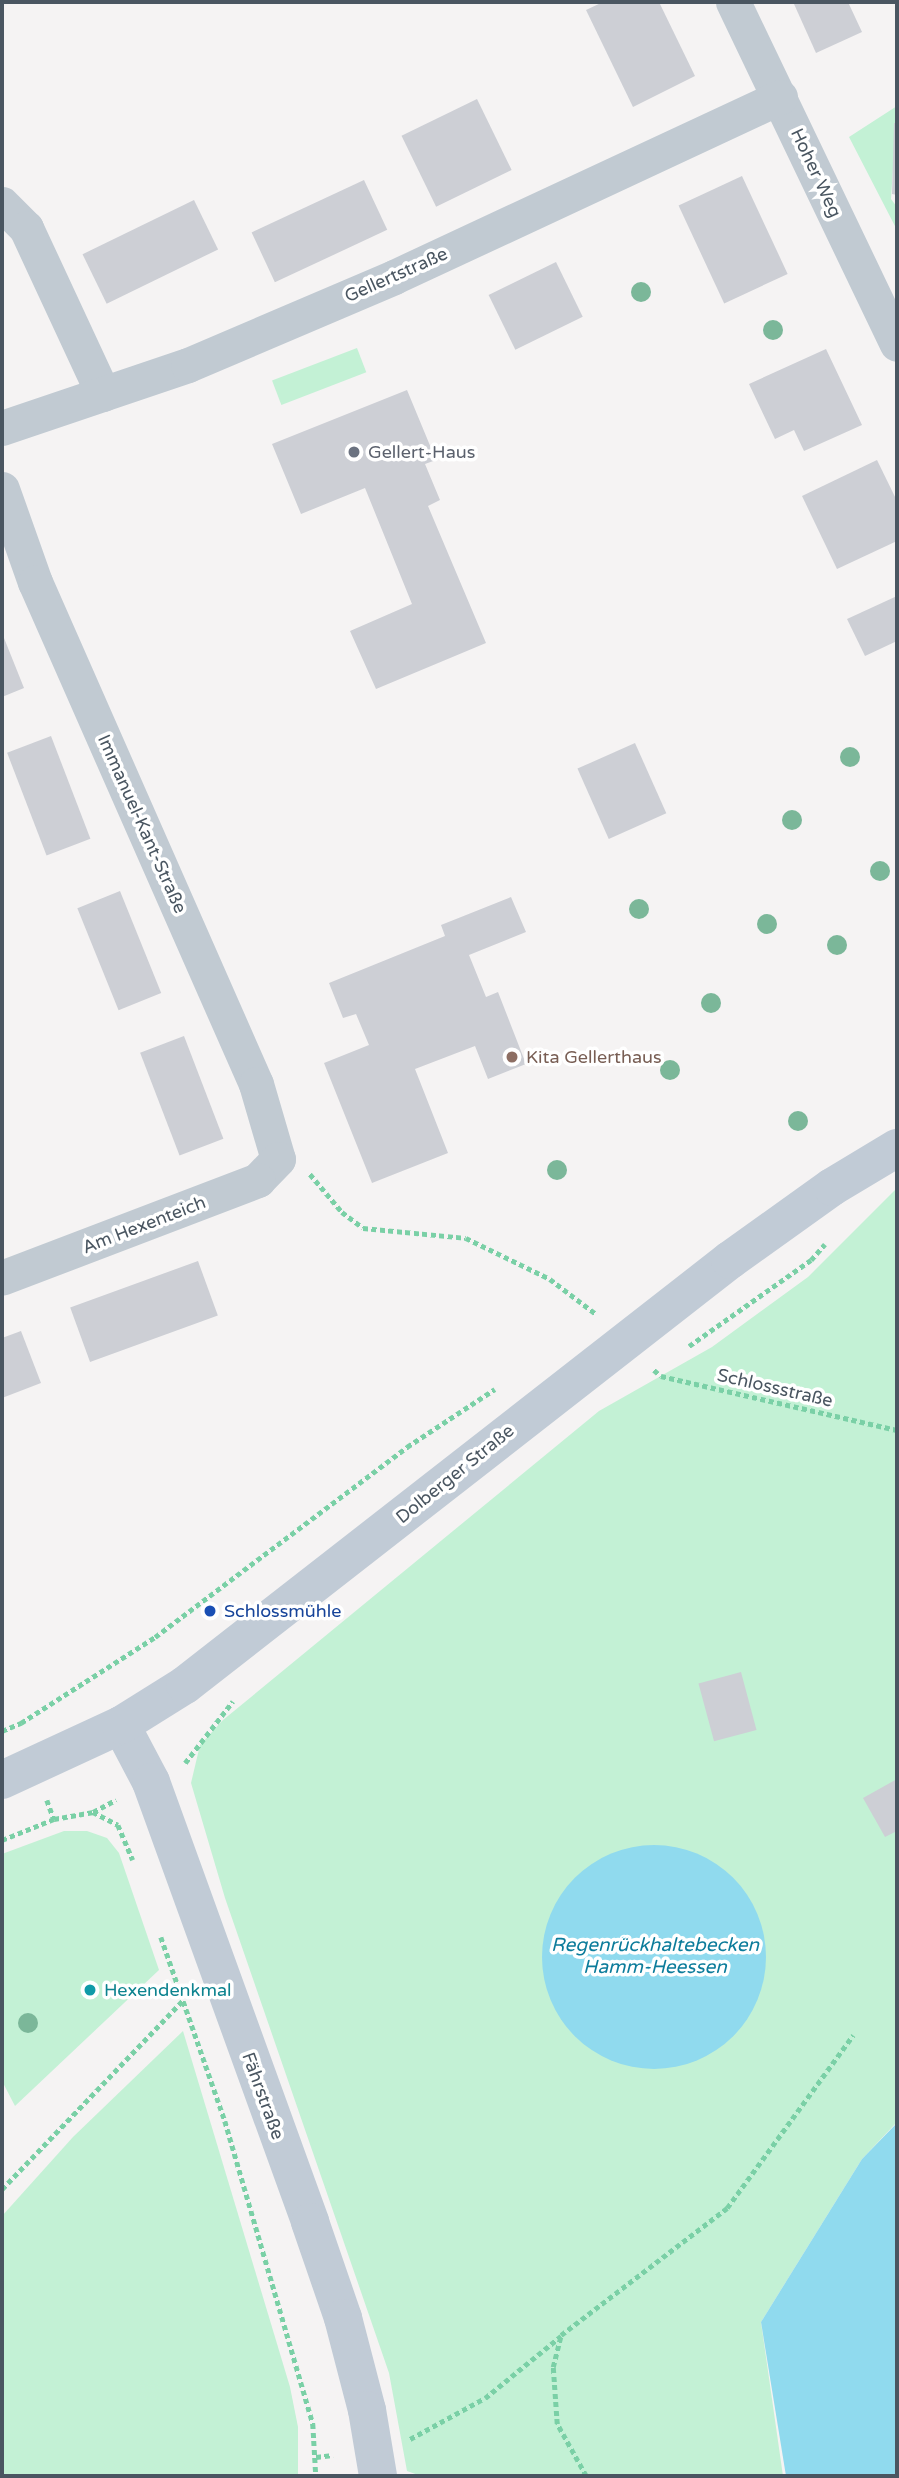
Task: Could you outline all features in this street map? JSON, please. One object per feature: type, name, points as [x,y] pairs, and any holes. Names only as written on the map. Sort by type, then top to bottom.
[{"type":"main road","name":"Dolberger Straße","points":[[2,1780],[121,1725],[185,1685],[334,1572],[730,1260],[832,1187],[897,1148]]},
{"type":"main road","name":"Fährstraße","points":[[121,1725],[151,1782],[310,2222],[343,2318],[377,2464]]},
{"type":"street","name":"Hoher Weg","points":[[733,2],[897,344]]},
{"type":"street","name":"Gellertstraße","points":[[2,428],[188,365],[394,277],[780,97]]},
{"type":"street","points":[[2,204],[26,228],[103,394]]},
{"type":"street","name":"Immanuel-Kant-Straße","points":[[2,489],[35,582],[256,1084],[278,1159]]},
{"type":"street","name":"Am Hexenteich","points":[[2,1278],[258,1180],[278,1159]]},
{"type":"path","points":[[278,1159],[308,1172],[342,1212],[363,1228],[466,1238],[550,1279],[599,1317]]},
{"type":"path","points":[[590,1324],[609,1310]]},
{"type":"path","name":"Schlossstraße","points":[[651,1367],[661,1377],[897,1430]]},
{"type":"path","points":[[2,1731],[21,1723],[155,1637],[407,1447],[497,1387]]},
{"type":"path","points":[[2,1840],[54,1819],[93,1812],[117,1825],[137,1868]]},
{"type":"path","points":[[160,1934],[225,2121],[313,2424],[316,2476]]},
{"type":"path","points":[[2,2189],[183,2000]]},
{"type":"path","points":[[377,2464],[422,2434],[485,2398],[561,2335],[727,2208],[853,2035]]},
{"type":"path","points":[[561,2335],[553,2367],[557,2424],[586,2476]]},
{"type":"green space","points":[[897,106],[891,199],[897,207],[897,230],[849,137]]},
{"type":"green space","points":[[357,348],[366,372],[281,405],[272,381]]},
{"type":"green space","points":[[897,1188],[897,2122],[862,2159],[761,2322],[783,2476],[421,2476],[407,2471],[389,2373],[225,1898],[191,1783],[200,1745],[223,1720],[599,1411],[712,1347],[808,1277]]},
{"type":"green space","points":[[64,1831],[87,1831],[107,1838],[119,1853],[159,1970],[15,2106],[2,2081],[2,1854]]},
{"type":"green space","points":[[183,2031],[290,2387],[298,2427],[298,2476],[2,2476],[2,2216],[73,2137]]},
{"type":"water","name":"Regenrückhaltebecken Hamm-Heessen","points":[[665,1845],[697,1853],[734,1877],[748,1895],[762,1924],[766,1957],[762,1990],[758,2000],[734,2037],[716,2051],[687,2065],[643,2069],[611,2061],[574,2037],[560,2019],[546,1990],[542,1946],[550,1914],[574,1877],[592,1863],[621,1849]]},
{"type":"water","points":[[897,2123],[897,2476],[786,2476],[761,2322],[862,2159]]},
{"type":"building","points":[[603,2],[659,2],[695,76],[633,107],[586,10]]},
{"type":"building","points":[[848,2],[862,32],[816,53],[794,4]]},
{"type":"building","points":[[477,99],[512,170],[436,207],[402,136]]},
{"type":"building","points":[[894,123],[897,123],[897,195],[892,194]]},
{"type":"building","points":[[742,176],[788,274],[724,303],[679,206]]},
{"type":"building","points":[[364,180],[387,230],[275,282],[252,232]]},
{"type":"building","points":[[194,200],[218,249],[107,304],[83,254]]},
{"type":"building","points":[[556,262],[583,317],[515,350],[489,295]]},
{"type":"building","points":[[826,349],[862,425],[804,451],[794,430],[775,439],[749,384]]},
{"type":"building","points":[[407,390],[436,460],[425,464],[440,500],[428,506],[486,643],[376,689],[350,631],[412,604],[365,488],[301,514],[272,444]]},
{"type":"building","points":[[877,460],[897,501],[897,541],[837,569],[802,496]]},
{"type":"building","points":[[897,596],[897,641],[865,656],[847,619]]},
{"type":"building","points":[[2,633],[24,688],[2,697]]},
{"type":"building","points":[[51,736],[90,839],[47,856],[7,753]]},
{"type":"building","points":[[635,743],[666,813],[609,839],[577,769]]},
{"type":"building","points":[[120,891],[161,993],[119,1010],[77,908]]},
{"type":"building","points":[[511,897],[526,932],[469,955],[486,997],[498,992],[526,1064],[488,1079],[475,1046],[415,1069],[448,1153],[372,1183],[324,1063],[369,1045],[356,1014],[343,1018],[329,983],[445,936],[441,925]]},
{"type":"building","points":[[184,1036],[223,1139],[180,1156],[140,1053]]},
{"type":"building","points":[[198,1261],[218,1316],[90,1362],[70,1308]]},
{"type":"building","points":[[21,1331],[41,1383],[2,1398],[2,1338]]},
{"type":"building","points":[[741,1672],[757,1730],[714,1741],[698,1683]]},
{"type":"building","points":[[897,1779],[897,1831],[885,1837],[863,1798]]},
{"type":"place","name":"Gellert-Haus","points":[[354,452]]},
{"type":"place","name":"Kita Gellerthaus","points":[[512,1057]]},
{"type":"place","name":"Schlossmühle","points":[[210,1611]]},
{"type":"place","name":"Hexendenkmal","points":[[90,1990]]}]
